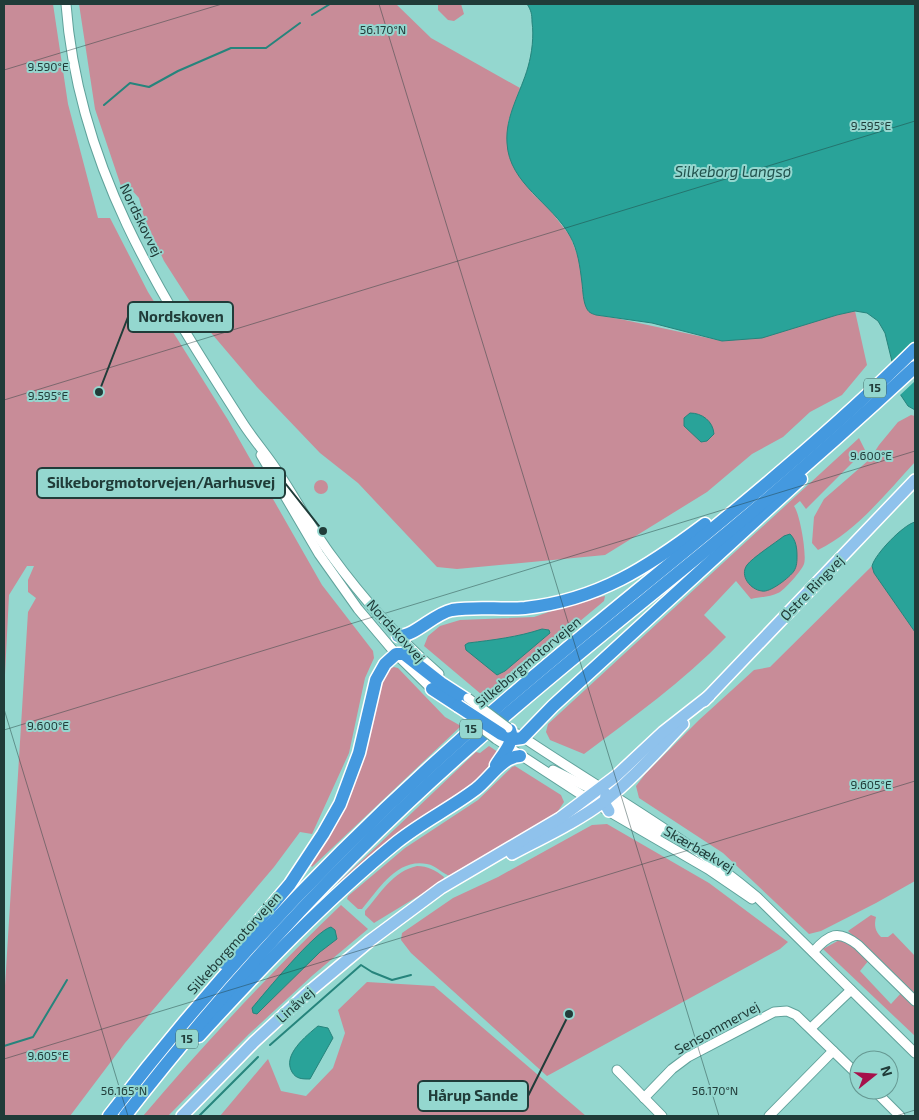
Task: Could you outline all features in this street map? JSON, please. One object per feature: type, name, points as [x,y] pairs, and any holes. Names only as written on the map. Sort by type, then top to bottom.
[{"type":"highway","name":"Silkeborgmotorvejen","points":[[126,1116],[201,1022],[252,963],[333,876],[385,825],[525,699],[707,549],[841,433],[915,349]]},
{"type":"highway","points":[[490,776],[508,736],[553,706],[841,433],[867,420],[915,367]]},
{"type":"highway","name":"Silkeborgmotorvejen","points":[[108,1116],[243,954],[287,906],[376,816],[421,774],[516,690],[712,529],[813,443],[841,433]]},
{"type":"highway","points":[[398,636],[406,635],[431,619],[451,611],[525,608],[566,600],[605,587],[639,570],[671,549],[813,443]]},
{"type":"highway","points":[[108,1116],[172,1026],[290,884],[313,851],[340,804],[353,771],[364,736],[376,680],[385,664],[403,654],[431,619]]},
{"type":"highway","points":[[403,654],[441,683],[462,703],[508,736]]},
{"type":"highway","points":[[432,689],[488,713]]},
{"type":"highway","points":[[126,1116],[255,977],[353,880],[399,841],[469,794],[505,761],[512,757],[520,756]]},
{"type":"main road","name":"Østre Ringvej","points":[[600,797],[684,724],[915,480]]},
{"type":"main road","name":"Østre Ringvej","points":[[600,797],[663,732],[709,696]]},
{"type":"main road","name":"Linåvej","points":[[418,906],[522,849],[600,797]]},
{"type":"main road","name":"Linåvej","points":[[182,1116],[254,1042],[371,940],[441,888],[465,873],[600,797]]},
{"type":"street","name":"Nordskovvej","points":[[66,4],[70,40],[83,106],[95,149],[115,200],[135,243],[160,289],[246,426],[276,468],[330,554],[398,636],[403,654]]},
{"type":"street","name":"Nordskovvej","points":[[246,426],[270,472],[336,580],[358,609],[403,654],[432,689]]},
{"type":"street","points":[[488,713],[508,736],[520,756],[548,768],[600,797]]},
{"type":"street","points":[[508,736],[600,797]]},
{"type":"street","name":"Skærbækvej","points":[[600,797],[664,836],[696,850],[758,896],[915,1053]]},
{"type":"street","name":"Skærbækvej","points":[[600,797],[727,881],[782,922]]},
{"type":"street","points":[[813,952],[832,936],[838,934],[848,937],[915,1001]]},
{"type":"street","points":[[811,1028],[851,990]]},
{"type":"street","name":"Sensommervej","points":[[644,1098],[672,1069],[688,1057],[774,1012],[787,1011],[796,1016],[811,1028],[849,1066]]},
{"type":"street","points":[[769,1116],[833,1051]]},
{"type":"street","points":[[617,1070],[662,1116]]},
{"type":"street","points":[[884,1100],[900,1116]]},
{"type":"shaded area","points":[[4,4],[53,4],[68,104],[98,218],[110,218],[148,292],[228,420],[322,585],[373,651],[374,658],[365,678],[349,753],[312,834],[300,832],[274,867],[125,1043],[70,1116],[4,1116],[4,1002],[28,612],[36,598],[28,592],[28,580],[34,566],[27,566],[9,595],[4,694]]},
{"type":"shaded area","points":[[79,4],[396,4],[431,38],[520,88],[508,122],[516,171],[533,194],[550,210],[570,236],[580,262],[584,297],[596,315],[722,341],[855,311],[867,365],[842,395],[810,412],[783,437],[752,454],[707,492],[605,555],[457,569],[437,567],[358,483],[320,453],[257,387],[207,328],[164,261],[144,217],[139,198],[130,188],[121,186],[95,109]]},
{"type":"shaded area","points":[[438,4],[461,4],[464,14],[454,21],[448,20],[438,10]]},
{"type":"shaded area","points":[[911,415],[915,416],[915,462],[846,533],[818,550],[812,543],[814,517],[824,499],[870,459],[898,422]]},
{"type":"shaded area","points":[[859,438],[865,450],[806,509],[800,501],[794,506],[801,525],[805,559],[800,571],[781,591],[751,599],[736,581],[704,615],[726,637],[693,669],[584,754],[550,740],[546,732],[548,724]]},
{"type":"shaded area","points":[[318,480],[324,480],[328,487],[324,494],[318,494],[314,490],[314,484]]},
{"type":"shaded area","points":[[872,566],[874,573],[915,632],[915,881],[821,931],[809,934],[723,853],[639,798],[636,786],[646,773],[699,720],[754,670],[770,667]]},
{"type":"shaded area","points":[[605,596],[604,601],[492,695],[481,694],[424,646],[428,636],[440,626],[460,620],[534,617],[581,601]],"holes":[[[547,629],[550,633],[505,671],[497,675],[468,643],[505,638]]]},
{"type":"shaded area","points":[[398,668],[445,717],[461,726],[312,867],[309,863],[339,816],[382,680],[389,669]]},
{"type":"shaded area","points":[[489,746],[498,752],[480,776],[460,793],[403,830],[340,887],[338,883],[476,752],[480,753]]},
{"type":"shaded area","points":[[515,766],[561,795],[564,802],[556,814],[451,876],[430,865],[416,863],[398,870],[382,884],[362,909],[358,909],[347,899],[348,896],[405,848],[478,800]]},
{"type":"shaded area","points":[[607,824],[709,883],[788,942],[780,949],[547,1076],[411,953],[401,940],[402,933],[453,898],[498,877],[592,825]]},
{"type":"shaded area","points":[[417,866],[434,870],[444,877],[443,881],[374,923],[365,915],[365,911],[394,878],[408,869]]},
{"type":"shaded area","points":[[341,905],[368,929],[313,975],[249,1034],[168,1116],[143,1116],[239,1008]]},
{"type":"shaded area","points":[[871,915],[876,917],[877,932],[881,937],[888,937],[893,933],[915,956],[915,994],[848,931]]},
{"type":"shaded area","points":[[843,938],[869,960],[860,971],[891,1004],[902,992],[915,1006],[915,1036],[823,949]]},
{"type":"shaded area","points":[[367,982],[434,986],[586,1116],[220,1116],[268,1059],[281,1091],[306,1096],[333,1068],[345,1033],[338,1010]]},
{"type":"water","name":"Silkeborg Langsø","points":[[527,4],[915,4],[915,410],[908,406],[900,394],[885,333],[878,321],[867,313],[855,311],[837,315],[762,338],[722,341],[652,323],[596,315],[589,311],[584,300],[577,253],[573,241],[553,213],[523,182],[515,170],[507,143],[508,123],[531,56],[532,17]]},
{"type":"water","points":[[690,413],[703,416],[712,425],[714,434],[707,441],[701,442],[684,426],[684,418]]},
{"type":"water","points":[[915,522],[915,632],[874,573],[872,566],[878,554],[890,541],[904,528]]},
{"type":"water","points":[[790,534],[795,541],[797,550],[797,564],[794,571],[770,590],[762,591],[754,588],[745,578],[744,574],[747,565],[784,536]]},
{"type":"water","points":[[542,629],[549,630],[550,633],[505,671],[497,675],[466,650],[465,645],[468,643],[515,636]]},
{"type":"water","points":[[331,927],[335,930],[337,939],[320,952],[257,1014],[253,1013],[252,1008],[290,963],[314,939]]},
{"type":"water","points":[[318,1026],[328,1028],[333,1038],[310,1079],[295,1076],[290,1066],[290,1059],[297,1046]]},
{"type":"pier","points":[[915,360],[915,381],[898,397],[894,380]]},
{"type":"waterway","points":[[312,15],[330,4]]},
{"type":"waterway","points":[[104,105],[130,83],[149,87],[178,71],[231,48],[266,48],[300,23]]},
{"type":"waterway","points":[[270,1045],[361,965],[372,972],[392,980],[411,975]]},
{"type":"waterway","points":[[4,1046],[33,1037],[67,980]]},
{"type":"waterway","points":[[199,1116],[258,1057]]},
{"type":"place","name":"Nordskoven","points":[[99,392]]},
{"type":"place","name":"Silkeborgmotorvejen/Aarhusvej","points":[[323,531]]},
{"type":"place","name":"Hårup Sande","points":[[569,1014]]}]
